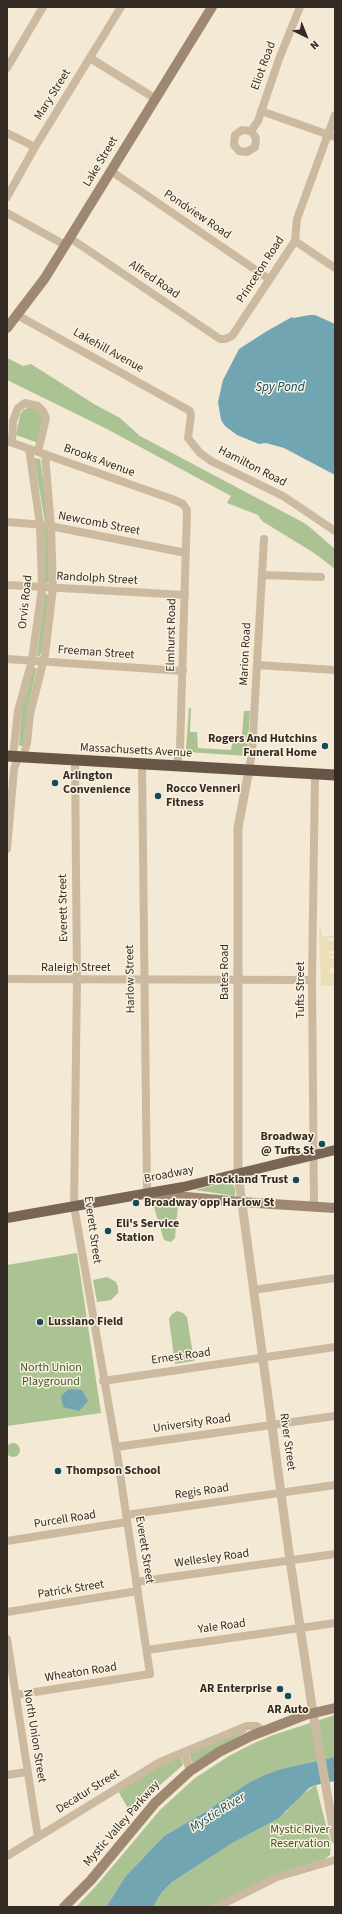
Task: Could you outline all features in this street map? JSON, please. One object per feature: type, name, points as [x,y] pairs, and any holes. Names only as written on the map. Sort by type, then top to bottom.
[{"type":"highway","name":"Massachusetts Avenue","points":[[15,757],[335,775]]},
{"type":"main road","name":"Lake Street","points":[[8,325],[45,278],[212,7]]},
{"type":"main road","name":"Broadway","points":[[7,1218],[146,1193],[238,1174],[335,1150]]},
{"type":"main road","points":[[146,1193],[240,1202],[335,1208]]},
{"type":"main road","name":"Mystic Valley Parkway","points":[[64,1907],[91,1880],[155,1803],[190,1771],[226,1748],[263,1731],[313,1713],[335,1708]]},
{"type":"street","points":[[7,68],[43,7]]},
{"type":"street","name":"Mary Street","points":[[7,197],[35,147],[121,7]]},
{"type":"street","name":"Eliot Road","points":[[251,131],[258,121],[300,7]]},
{"type":"street","points":[[90,58],[156,99]]},
{"type":"street","points":[[261,111],[332,135]]},
{"type":"street","name":"Princeton Road","points":[[225,339],[232,336],[236,332],[295,241],[297,219],[332,135],[335,115]]},
{"type":"street","points":[[7,133],[35,147]]},
{"type":"street","name":"Pondview Road","points":[[111,171],[269,279]]},
{"type":"street","name":"Alfred Road","points":[[7,213],[68,241],[205,329],[220,338],[225,339]]},
{"type":"street","points":[[295,241],[335,268]]},
{"type":"street","name":"Lakehill Avenue","points":[[17,315],[186,409]]},
{"type":"street","name":"Orvis Road","points":[[10,442],[18,408],[25,403],[34,404],[43,411],[46,418],[41,453],[52,527],[53,588],[51,615],[43,661],[30,714],[27,743],[15,757]]},
{"type":"street","name":"Hamilton Road","points":[[186,409],[191,413],[188,438],[200,453],[212,461],[283,496],[335,531]]},
{"type":"street","name":"Brooks Avenue","points":[[10,442],[183,504]]},
{"type":"street","name":"Orvis Road","points":[[15,757],[18,711],[32,660],[42,588],[40,524],[28,449]]},
{"type":"street","name":"Elmhurst Road","points":[[176,766],[180,749],[183,671],[187,510],[183,504]]},
{"type":"street","name":"Newcomb Street","points":[[7,522],[40,524],[186,553]]},
{"type":"street","name":"Marion Road","points":[[249,770],[252,753],[264,538]]},
{"type":"street","points":[[263,575],[321,577]]},
{"type":"street","name":"Randolph Street","points":[[7,585],[185,595]]},
{"type":"street","name":"Freeman Street","points":[[7,659],[183,671]]},
{"type":"street","points":[[257,665],[335,670]]},
{"type":"street","points":[[7,849],[15,757]]},
{"type":"street","name":"Everett Street","points":[[75,760],[77,980],[74,1206],[103,1381],[116,1447],[150,1674]]},
{"type":"street","name":"Harlow Street","points":[[142,764],[146,1193]]},
{"type":"street","name":"Bates Road","points":[[238,1174],[238,828],[249,770]]},
{"type":"street","name":"Tufts Street","points":[[314,1206],[315,1182],[313,1155],[312,980],[315,774]]},
{"type":"street","name":"Raleigh Street","points":[[7,979],[312,980]]},
{"type":"street","name":"River Street","points":[[238,1174],[240,1202],[282,1493],[290,1560],[313,1713],[335,1839]]},
{"type":"street","points":[[253,1290],[335,1278]]},
{"type":"street","name":"Ernest Road","points":[[103,1381],[335,1347]]},
{"type":"street","name":"University Road","points":[[116,1447],[335,1416]]},
{"type":"street","name":"Regis Road","points":[[127,1519],[335,1485]]},
{"type":"street","name":"Purcell Road","points":[[7,1541],[127,1519]]},
{"type":"street","name":"Wellesley Road","points":[[136,1582],[335,1554]]},
{"type":"street","name":"Patrick Street","points":[[7,1612],[138,1591]]},
{"type":"street","name":"Yale Road","points":[[147,1650],[335,1623]]},
{"type":"street","name":"North Union Street","points":[[7,1639],[38,1837]]},
{"type":"street","name":"Wheaton Road","points":[[16,1695],[150,1674]]},
{"type":"street","name":"Decatur Street","points":[[7,1856],[157,1763],[236,1730],[252,1725],[259,1727],[263,1731]]},
{"type":"street","points":[[184,1752],[190,1771]]},
{"type":"street","points":[[7,1775],[27,1772]]},
{"type":"street","points":[[217,1907],[232,1898],[277,1878],[335,1860]]},
{"type":"green space","points":[[7,358],[23,366],[31,364],[94,404],[120,418],[140,436],[306,524],[335,549],[335,569],[314,553],[262,521],[258,515],[227,503],[231,496],[107,429],[7,380]]},
{"type":"green space","points":[[30,407],[37,408],[43,414],[38,443],[16,435],[20,415],[23,410]]},
{"type":"green space","points":[[34,458],[40,459],[48,521],[45,522]]},
{"type":"green space","points":[[44,529],[49,529],[49,582],[47,583],[45,582]]},
{"type":"green space","points":[[45,593],[49,596],[43,649],[39,657],[37,655]]},
{"type":"green space","points":[[33,668],[37,668],[28,707],[24,745],[21,746],[19,745],[22,710]]},
{"type":"green space","points":[[189,708],[191,708],[190,732],[197,732],[198,748],[231,750],[234,735],[242,735],[244,711],[250,711],[247,756],[187,752]]},
{"type":"green space","points":[[231,1181],[235,1188],[235,1196],[195,1190]]},
{"type":"green space","points":[[152,1201],[178,1204],[175,1238],[171,1242],[164,1240]]},
{"type":"green space","name":"North Union Playground","points":[[77,1253],[101,1413],[7,1426],[7,1265]]},
{"type":"green space","points":[[107,1277],[116,1282],[118,1293],[111,1300],[97,1302],[93,1280]]},
{"type":"green space","points":[[177,1311],[183,1313],[187,1317],[194,1361],[175,1364],[169,1319],[172,1314]]},
{"type":"green space","points":[[10,1443],[16,1443],[20,1447],[20,1453],[16,1457],[10,1457],[6,1453],[6,1447]]},
{"type":"green space","points":[[335,1715],[335,1757],[281,1769],[248,1783],[208,1810],[164,1836],[125,1877],[106,1907],[76,1907],[96,1886],[160,1810],[195,1778],[229,1756],[252,1744],[273,1735]]},
{"type":"green space","points":[[247,1730],[246,1732],[192,1763],[189,1753]]},
{"type":"green space","points":[[181,1757],[183,1765],[152,1792],[132,1815],[118,1791],[162,1764]]},
{"type":"green space","name":"Mystic River Reservation","points":[[316,1785],[331,1845],[330,1855],[325,1859],[273,1875],[210,1907],[153,1907],[162,1892],[172,1882],[234,1842],[286,1812],[300,1796]]},
{"type":"shaded area","points":[[335,928],[321,929],[322,936],[335,936],[335,938],[327,938],[327,940],[335,941],[335,951],[327,951],[327,953],[335,954],[335,956],[329,956],[330,959],[335,958],[335,968],[331,967],[329,971],[331,974],[335,973],[335,986],[321,986],[319,929]]},
{"type":"water","name":"Spy Pond","points":[[315,315],[335,324],[335,475],[284,448],[266,443],[259,444],[237,435],[225,426],[221,420],[218,402],[223,380],[239,349],[292,317]]},
{"type":"water","points":[[69,1389],[82,1390],[88,1401],[79,1411],[63,1407],[61,1396]]},
{"type":"water","name":"Mystic River","points":[[335,1757],[335,1781],[309,1788],[279,1818],[234,1842],[172,1882],[162,1892],[153,1907],[106,1907],[125,1877],[164,1836],[208,1810],[248,1783],[265,1775],[281,1769]]},
{"type":"place","name":"Rogers And Hutchins Funeral Home","points":[[325,746]]},
{"type":"place","name":"Arlington Convenience","points":[[55,783]]},
{"type":"place","name":"Rocco Venneri Fitness","points":[[158,796]]},
{"type":"place","name":"Broadway @ Tufts St","points":[[322,1144]]},
{"type":"place","name":"Rockland Trust","points":[[296,1180]]},
{"type":"place","name":"Broadway opp Harlow St","points":[[136,1203]]},
{"type":"place","name":"Eli's Service Station","points":[[108,1231]]},
{"type":"place","name":"Lussiano Field","points":[[40,1322]]},
{"type":"place","name":"Thompson School","points":[[58,1471]]},
{"type":"place","name":"AR Enterprise","points":[[280,1689]]},
{"type":"place","name":"AR Auto","points":[[288,1696]]}]
